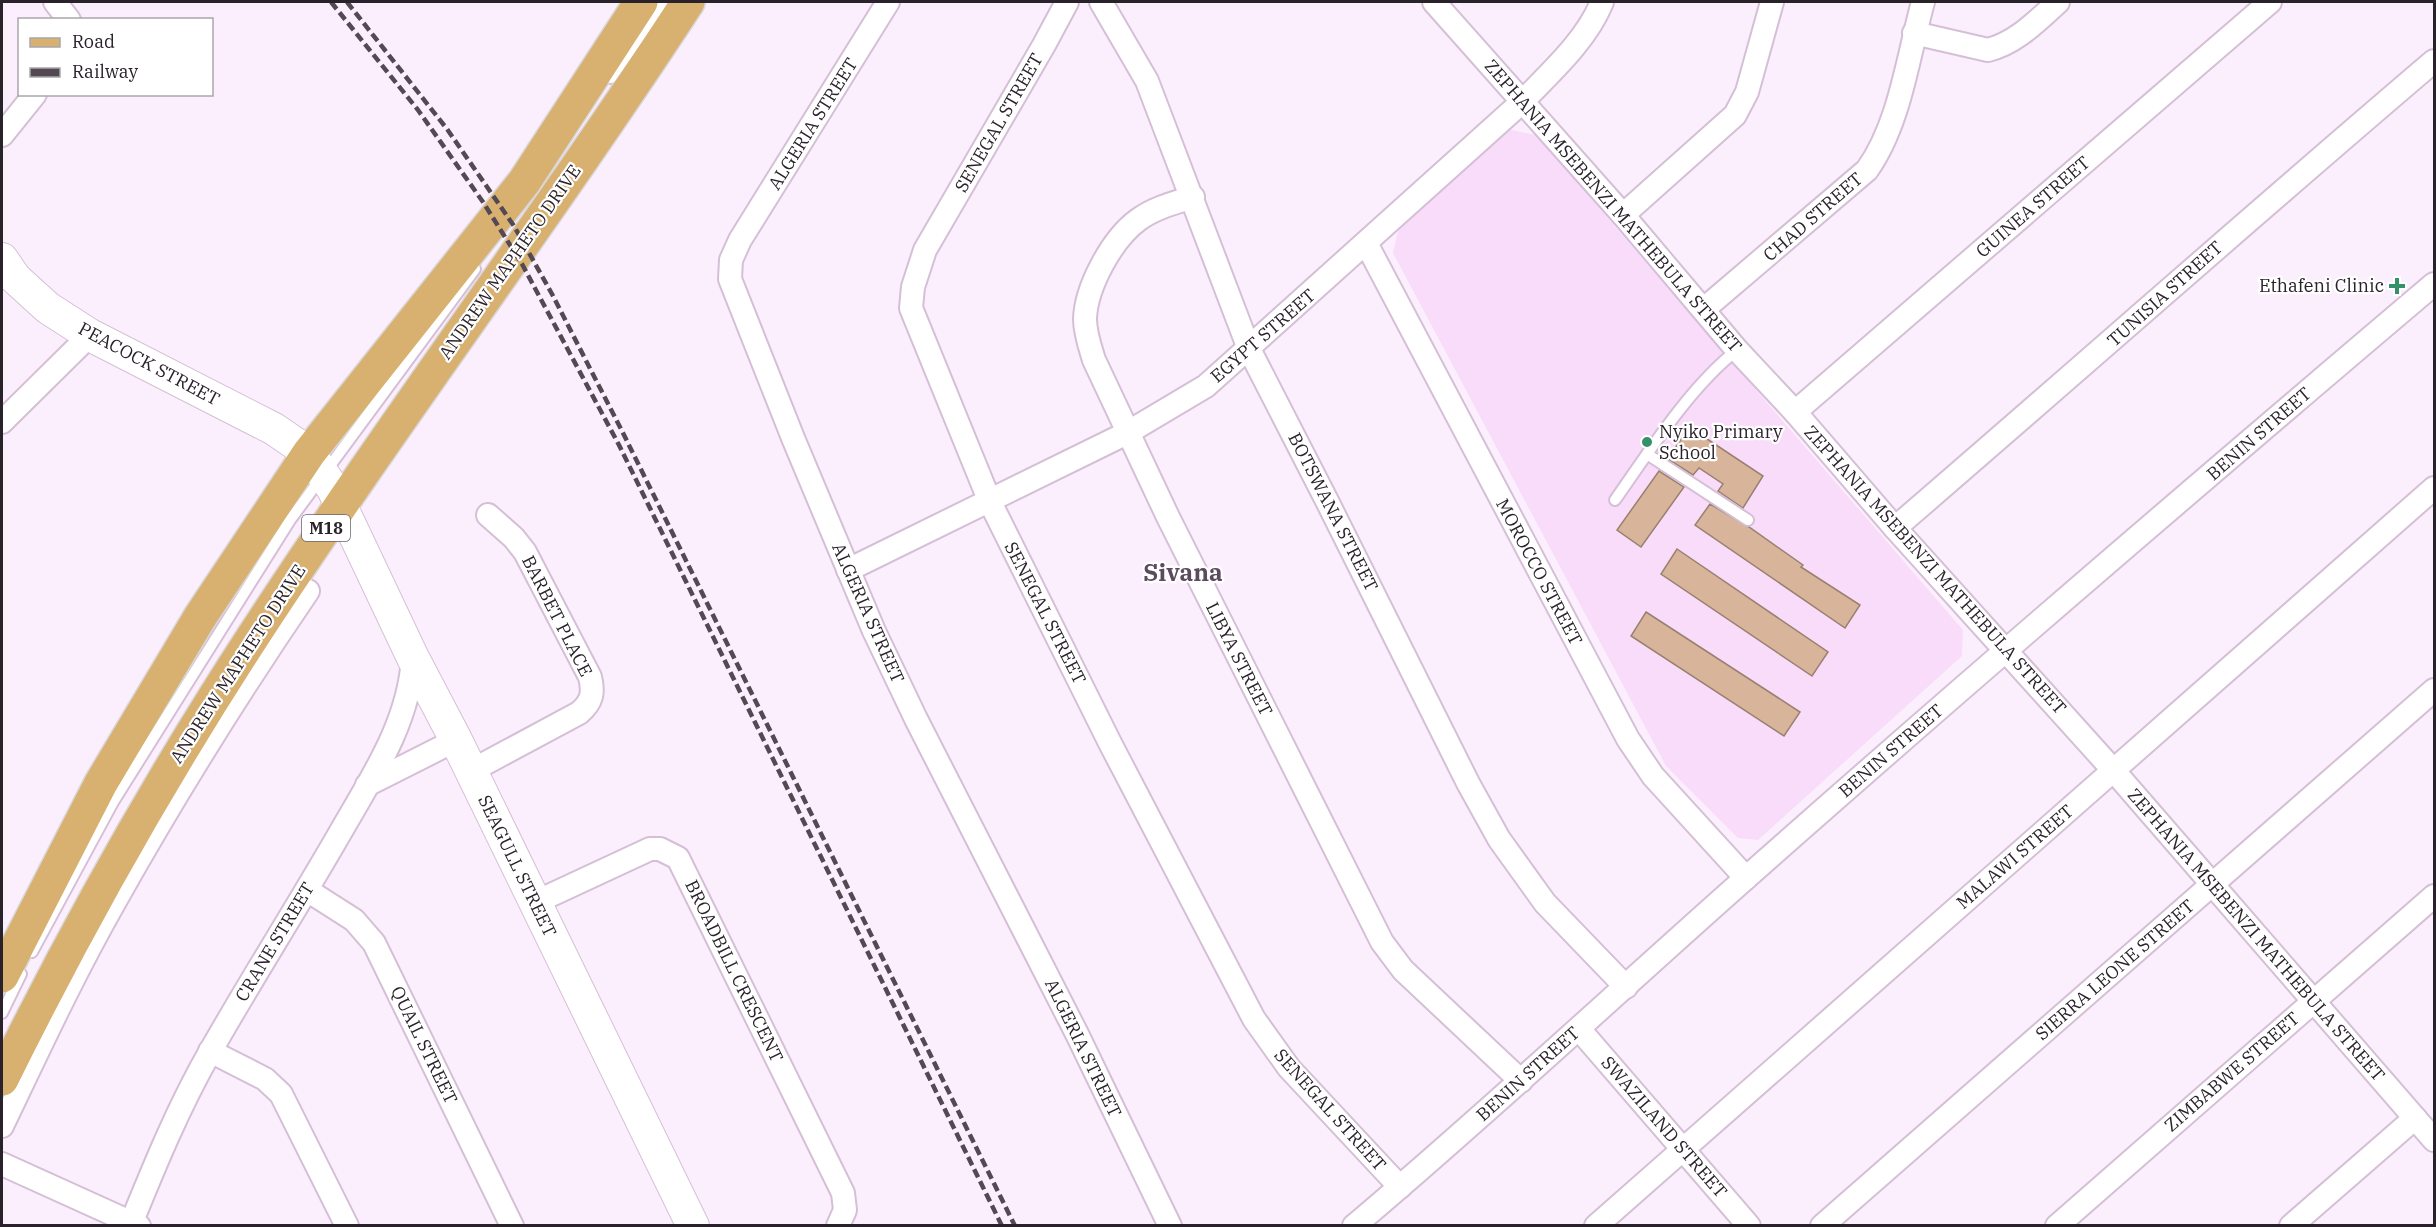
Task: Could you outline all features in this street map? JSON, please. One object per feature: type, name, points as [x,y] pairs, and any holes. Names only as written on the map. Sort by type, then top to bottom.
[{"type":"main road","name":"ANDREW MAPHETO DRIVE","points":[[2,1079],[57,968],[149,803],[256,633],[329,484],[641,2]]},
{"type":"main road","name":"ANDREW MAPHETO DRIVE","points":[[13,972],[101,783],[200,616],[329,484],[688,2]]},
{"type":"street","points":[[55,2],[67,18]]},
{"type":"street","name":"ALGERIA STREET","points":[[888,2],[740,240],[729,269],[736,296],[848,570],[916,719],[1077,1034],[1170,1226]]},
{"type":"street","name":"SENEGAL STREET","points":[[1067,2],[925,250],[913,287],[911,308],[990,502],[1116,754],[1254,1019],[1289,1068],[1400,1187]]},
{"type":"street","name":"BOTSWANA STREET","points":[[1101,2],[1147,81],[1249,349],[1468,783],[1499,839],[1545,903],[1626,987]]},
{"type":"street","name":"ZEPHANIA MSEBENZI MATHEBULA STREET","points":[[1434,2],[1623,215],[1737,350],[1796,412],[1895,528],[2114,771],[2434,1140]]},
{"type":"street","name":"EGYPT STREET","points":[[848,570],[1127,433],[1206,386],[1522,102],[1569,53],[1602,2]]},
{"type":"street","points":[[1623,215],[1735,116],[1747,92],[1772,2]]},
{"type":"street","name":"CHAD STREET","points":[[1704,309],[1851,186],[1877,156],[1891,125],[1923,2]]},
{"type":"street","points":[[1914,33],[1988,50],[2015,38],[2058,2]]},
{"type":"street","name":"GUINEA STREET","points":[[1796,412],[2270,2]]},
{"type":"street","name":"TUNISIA STREET","points":[[1895,528],[2093,358],[2281,190],[2434,61]]},
{"type":"street","points":[[2,135],[33,96]]},
{"type":"street","name":"LIBYA STREET","points":[[1193,197],[1156,210],[1132,225],[1113,247],[1089,294],[1085,321],[1087,339],[1097,368],[1127,433],[1382,942],[1403,970],[1521,1081]]},
{"type":"street","name":"MOROCCO STREET","points":[[1366,243],[1639,758],[1746,878]]},
{"type":"street","name":"PEACOCK STREET","points":[[6,274],[48,308],[90,335],[274,429],[329,484]]},
{"type":"street","name":"BENIN STREET","points":[[1354,1226],[2007,650],[2432,290]]},
{"type":"street","points":[[2,422],[90,335]]},
{"type":"street","name":"SEAGULL STREET","points":[[329,484],[693,1226]]},
{"type":"street","name":"MALAWI STREET","points":[[1596,1226],[2434,488]]},
{"type":"street","name":"BARBET PLACE","points":[[471,771],[579,713],[589,704],[592,695],[590,676],[538,573],[514,538],[488,515]]},
{"type":"street","points":[[2,1126],[54,1018],[119,895],[195,764],[308,591]]},
{"type":"street","name":"CRANE STREET","points":[[133,1224],[170,1131],[210,1052],[307,890],[391,742],[403,714],[412,683],[413,658]]},
{"type":"street","name":"SIERRA LEONE STREET","points":[[1822,1226],[2434,690]]},
{"type":"street","points":[[367,785],[456,740]]},
{"type":"street","name":"BROADBILL CRESCENT","points":[[536,902],[650,849],[660,849],[678,858],[843,1193],[845,1210],[838,1226]]},
{"type":"street","name":"QUAIL STREET","points":[[307,890],[354,920],[374,943],[512,1226]]},
{"type":"street","name":"ZIMBABWE STREET","points":[[2056,1226],[2434,896]]},
{"type":"street","name":"SWAZILAND STREET","points":[[1579,1029],[1749,1226]]},
{"type":"street","points":[[210,1052],[275,1086],[347,1226]]},
{"type":"street","points":[[2291,1226],[2415,1118]]},
{"type":"street","points":[[2,1164],[133,1224]]},
{"type":"lane","points":[[664,2],[609,89],[677,2]]},
{"type":"lane","points":[[30,957],[113,802],[290,520],[329,484],[393,383],[483,259]]},
{"type":"lane","points":[[474,290],[487,270]]},
{"type":"lane","points":[[1615,500],[1647,454],[1714,368],[1737,350]]},
{"type":"lane","points":[[1647,454],[1748,520]]},
{"type":"lane","points":[[180,731],[256,610]]},
{"type":"lane","points":[[2,1013],[13,972]]},
{"type":"shaded area","name":"Nyiko Primary School","points":[[1506,129],[1536,135],[1963,630],[1962,656],[1758,840],[1738,838],[1666,766],[1393,253],[1398,231]]},
{"type":"building","points":[[1689,427],[1763,476],[1743,508],[1718,491],[1723,484],[1699,468],[1693,475],[1668,459]]},
{"type":"building","points":[[1659,471],[1684,487],[1641,547],[1617,530]]},
{"type":"building","points":[[1710,504],[1749,527],[1803,565],[1801,567],[1860,605],[1845,628],[1695,525]]},
{"type":"building","points":[[1677,549],[1828,652],[1812,676],[1661,574]]},
{"type":"building","points":[[1646,612],[1800,712],[1784,736],[1631,636]]},
{"type":"railway","points":[[331,2],[418,110],[483,202],[522,264],[619,445],[1002,1226]]},
{"type":"railway","points":[[347,2],[447,129],[514,226],[552,294],[1015,1226]]},
{"type":"place","name":"Ethafeni Clinic","points":[[2397,286]]},
{"type":"place","name":"Nyiko Primary School","points":[[1647,442]]},
{"type":"district","name":"Sivana","points":[[1183,573]]}]
